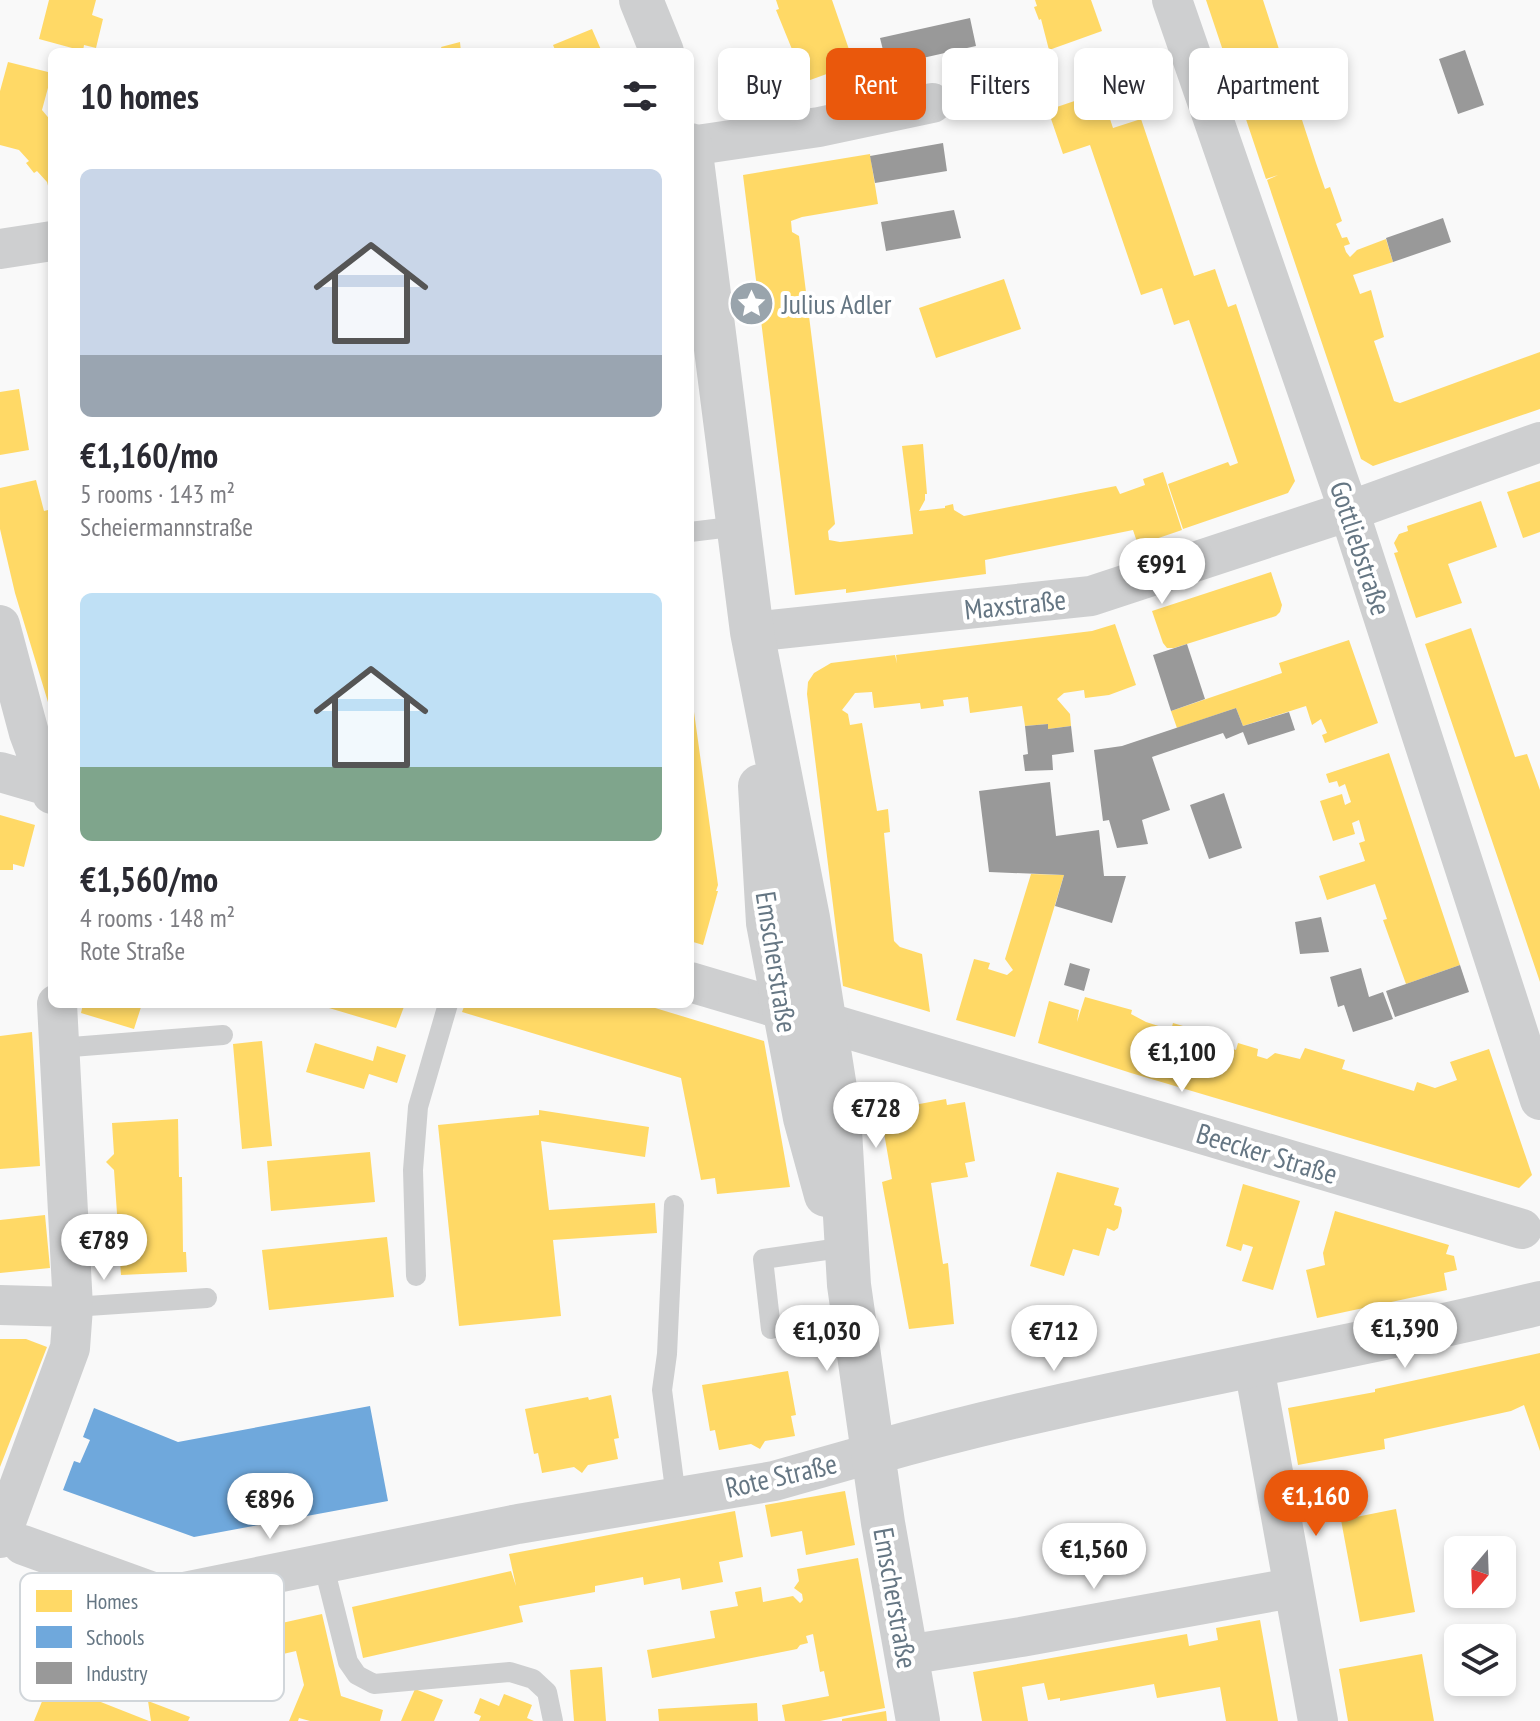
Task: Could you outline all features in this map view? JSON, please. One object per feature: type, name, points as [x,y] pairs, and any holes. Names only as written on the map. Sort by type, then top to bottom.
[{"type":"street","points":[[641,0],[660,48]]},
{"type":"street","name":"Gottliebstraße","points":[[1172,0],[1349,511],[1540,1100]]},
{"type":"street","points":[[694,145],[819,127],[932,103]]},
{"type":"street","name":"Emscherstraße","points":[[694,177],[752,632],[808,918],[804,1017],[840,1122],[844,1266],[918,1721]]},
{"type":"street","points":[[0,249],[48,242]]},
{"type":"street","name":"Maxstraße","points":[[752,632],[1091,596],[1349,511],[1540,442]]},
{"type":"street","points":[[0,625],[29,733],[48,781]]},
{"type":"street","points":[[0,772],[48,788]]},
{"type":"street","name":"Beecker Straße","points":[[694,983],[1522,1229]]},
{"type":"street","points":[[12,1541],[70,1348],[73,1307],[57,1008]]},
{"type":"street","name":"Rote Straße","points":[[275,1573],[518,1524],[774,1481],[961,1428],[1429,1330],[1540,1303]]},
{"type":"street","points":[[0,1305],[73,1307]]},
{"type":"street","points":[[1254,1367],[1318,1721]]},
{"type":"street","name":"Rote Straße","points":[[12,1541],[100,1573]]},
{"type":"street","points":[[906,1655],[1292,1588]]},
{"type":"lane","points":[[694,532],[739,526]]},
{"type":"lane","points":[[416,1276],[413,1170],[418,1107],[447,1008]]},
{"type":"lane","points":[[59,1048],[223,1035]]},
{"type":"lane","points":[[674,1205],[667,1354],[662,1390],[676,1497]]},
{"type":"lane","points":[[771,1329],[763,1259],[844,1266]]},
{"type":"lane","points":[[73,1307],[207,1298]]},
{"type":"lane","points":[[323,1563],[348,1662],[357,1675],[374,1684],[510,1672],[533,1679],[547,1692],[553,1721]]},
{"type":"building: Homes","points":[[49,0],[96,0],[92,15],[103,19],[96,48],[84,45],[84,48],[72,48],[39,39]]},
{"type":"building: Homes","points":[[776,0],[832,0],[848,48],[826,48],[826,74],[810,80],[810,48],[791,48],[776,10],[779,9]]},
{"type":"building: Homes","points":[[1035,0],[1091,0],[1102,31],[1048,48],[1041,19],[1034,7],[1037,6]]},
{"type":"building: Homes","points":[[1206,0],[1263,0],[1279,48],[1222,48]]},
{"type":"building: Homes","points":[[592,29],[600,48],[554,48],[553,45]]},
{"type":"building: Homes","points":[[460,42],[461,48],[441,47]]},
{"type":"building: Homes","points":[[8,62],[48,72],[48,88],[42,110],[48,117],[48,186],[37,171],[34,173],[19,150],[0,145],[0,91]]},
{"type":"building: Homes","points":[[1074,101],[1074,120],[1110,120],[1113,128],[1141,120],[1194,276],[1215,269],[1228,307],[1236,304],[1295,481],[1288,493],[1183,529],[1168,484],[1228,462],[1230,466],[1238,463],[1189,320],[1174,325],[1162,288],[1141,295],[1090,145],[1063,154],[1051,120],[1058,120],[1058,107]]},
{"type":"building: Homes","points":[[1246,120],[1302,120],[1325,189],[1330,187],[1342,221],[1336,224],[1342,238],[1347,237],[1350,244],[1344,246],[1346,252],[1350,257],[1357,250],[1386,239],[1393,262],[1353,275],[1360,294],[1371,290],[1384,337],[1374,341],[1394,401],[1400,403],[1540,352],[1540,409],[1373,466],[1361,459],[1267,180],[1278,175],[1266,179]]},
{"type":"building: Homes","points":[[870,154],[878,204],[791,221],[792,232],[799,236],[835,524],[828,531],[829,540],[840,542],[913,534],[902,446],[923,444],[927,494],[919,511],[953,504],[954,510],[964,516],[1116,486],[1120,494],[1145,485],[1143,479],[1163,472],[1182,530],[1138,545],[1133,530],[985,560],[986,574],[846,593],[846,589],[795,595],[743,175]]},
{"type":"building: Homes","points":[[1004,279],[1021,329],[936,358],[919,308]]},
{"type":"building: Homes","points":[[19,389],[29,450],[0,455],[0,392]]},
{"type":"building: Homes","points":[[36,480],[44,511],[48,510],[48,702],[15,593],[0,529],[0,488]]},
{"type":"building: Homes","points":[[1540,481],[1540,532],[1523,538],[1507,492]]},
{"type":"building: Homes","points":[[1481,501],[1497,547],[1448,564],[1462,603],[1416,618],[1394,553],[1398,552],[1394,543],[1399,534],[1408,531],[1407,526]]},
{"type":"building: Homes","points":[[1271,572],[1282,605],[1276,616],[1174,648],[1167,648],[1163,643],[1152,611]]},
{"type":"building: Homes","points":[[1115,624],[1136,685],[1109,695],[1085,698],[1084,690],[1064,693],[1057,699],[1070,714],[1071,726],[1048,729],[1048,724],[1025,726],[1022,706],[970,713],[968,697],[943,700],[944,706],[921,709],[920,703],[874,708],[872,692],[855,693],[842,710],[848,714],[850,725],[862,723],[877,811],[888,809],[890,832],[884,833],[894,941],[900,947],[922,954],[930,1012],[843,986],[807,694],[808,682],[814,673],[831,663],[895,655],[897,663],[896,655],[1092,631]]},
{"type":"building: Homes","points":[[1471,628],[1515,757],[1527,754],[1540,790],[1540,982],[1425,644]]},
{"type":"building: Homes","points":[[1349,640],[1378,723],[1325,743],[1322,735],[1327,733],[1321,719],[1312,725],[1306,706],[1243,726],[1236,708],[1177,728],[1171,711],[1282,673],[1279,663]]},
{"type":"building: Homes","points":[[694,712],[718,885],[703,945],[694,942]]},
{"type":"building: Homes","points":[[1389,753],[1460,965],[1406,984],[1383,920],[1387,919],[1375,884],[1327,900],[1319,876],[1365,861],[1359,843],[1365,841],[1359,820],[1352,823],[1355,834],[1333,841],[1320,801],[1342,794],[1345,805],[1351,802],[1345,784],[1339,787],[1337,781],[1329,783],[1326,774]]},
{"type":"building: Homes","points":[[0,815],[35,825],[24,867],[13,864],[13,870],[0,870]]},
{"type":"building: Homes","points":[[1031,874],[1064,875],[1015,1037],[956,1020],[974,959],[990,963],[988,969],[1007,975],[1013,970],[1005,959]]},
{"type":"building: Homes","points":[[1085,997],[1132,1010],[1131,1014],[1146,1022],[1171,1030],[1173,1023],[1193,1029],[1191,1037],[1236,1050],[1238,1043],[1258,1049],[1257,1056],[1267,1059],[1275,1053],[1300,1059],[1305,1048],[1345,1060],[1342,1069],[1414,1091],[1417,1082],[1435,1088],[1457,1080],[1450,1062],[1489,1049],[1532,1175],[1519,1188],[1038,1043],[1049,1001],[1079,1010],[1077,1022]]},
{"type":"building: Homes","points":[[82,1008],[141,1008],[134,1029],[81,1013]]},
{"type":"building: Homes","points":[[329,1008],[404,1008],[396,1028]]},
{"type":"building: Homes","points":[[464,1008],[655,1008],[764,1041],[790,1187],[717,1194],[715,1178],[701,1180],[681,1078],[462,1012]]},
{"type":"building: Homes","points":[[32,1032],[40,1166],[0,1169],[0,1036]]},
{"type":"building: Homes","points":[[262,1041],[272,1146],[242,1149],[233,1044]]},
{"type":"building: Homes","points":[[315,1043],[373,1061],[377,1046],[406,1055],[397,1083],[369,1074],[364,1089],[306,1072]]},
{"type":"building: Homes","points":[[912,1098],[914,1105],[946,1099],[947,1105],[965,1102],[975,1161],[965,1163],[968,1177],[931,1183],[943,1264],[948,1263],[954,1324],[909,1329],[882,1182],[892,1179],[879,1104]]},
{"type":"building: Homes","points":[[539,1110],[649,1127],[645,1157],[541,1141],[549,1210],[655,1203],[657,1233],[553,1240],[561,1316],[459,1326],[438,1125],[539,1115]]},
{"type":"building: Homes","points":[[178,1119],[183,1252],[186,1252],[187,1272],[121,1275],[119,1244],[110,1236],[118,1228],[114,1170],[106,1162],[114,1154],[112,1123]]},
{"type":"building: Homes","points":[[370,1152],[375,1202],[271,1211],[267,1161]]},
{"type":"building: Homes","points":[[1057,1172],[1119,1188],[1114,1205],[1121,1207],[1122,1211],[1118,1228],[1114,1231],[1107,1228],[1099,1256],[1073,1249],[1064,1276],[1030,1266]]},
{"type":"building: Homes","points":[[1243,1184],[1300,1201],[1273,1290],[1242,1281],[1253,1247],[1243,1244],[1241,1251],[1226,1246]]},
{"type":"building: Homes","points":[[1335,1211],[1449,1245],[1446,1254],[1454,1256],[1457,1270],[1444,1273],[1447,1290],[1317,1318],[1306,1270],[1325,1265],[1323,1253]]},
{"type":"building: Homes","points":[[45,1215],[50,1268],[0,1273],[0,1220]]},
{"type":"building: Homes","points":[[387,1237],[394,1297],[269,1310],[262,1250]]},
{"type":"building: Homes","points":[[0,1339],[26,1339],[47,1347],[0,1467]]},
{"type":"building: Homes","points":[[1540,1353],[1540,1451],[1524,1405],[1511,1411],[1384,1439],[1385,1449],[1298,1465],[1288,1408],[1375,1392],[1375,1389]]},
{"type":"building: Homes","points":[[788,1371],[796,1415],[791,1416],[795,1436],[765,1441],[760,1449],[751,1444],[719,1450],[715,1430],[710,1431],[702,1385]]},
{"type":"building: Homes","points":[[611,1395],[619,1438],[614,1439],[618,1459],[588,1465],[582,1473],[574,1467],[542,1473],[538,1453],[534,1454],[525,1409]]},
{"type":"building: Homes","points":[[845,1491],[855,1545],[806,1555],[802,1531],[771,1537],[765,1505]]},
{"type":"building: Homes","points":[[1396,1509],[1415,1612],[1360,1622],[1341,1520]]},
{"type":"building: Homes","points":[[735,1511],[743,1557],[719,1562],[723,1582],[682,1590],[680,1578],[644,1585],[643,1577],[595,1586],[595,1592],[519,1606],[523,1622],[363,1658],[352,1607],[511,1571],[516,1586],[509,1554]]},
{"type":"building: Homes","points":[[858,1558],[885,1708],[820,1721],[785,1721],[782,1705],[829,1696],[824,1671],[820,1672],[813,1634],[806,1636],[808,1643],[797,1649],[652,1678],[647,1650],[715,1638],[710,1611],[738,1606],[735,1592],[761,1587],[763,1602],[793,1596],[800,1603],[802,1594],[794,1588],[799,1581],[797,1569]]},
{"type":"building: Homes","points":[[322,1614],[341,1696],[383,1710],[380,1721],[310,1721],[299,1718],[298,1721],[289,1721],[304,1685],[296,1651],[284,1654],[284,1623]]},
{"type":"building: Homes","points":[[1260,1620],[1278,1721],[1226,1721],[1220,1687],[1157,1698],[1154,1684],[1060,1701],[1060,1698],[1048,1700],[1044,1683],[1022,1687],[1028,1721],[982,1721],[973,1672],[1187,1634],[1189,1646],[1218,1640],[1216,1628]]},
{"type":"building: Homes","points":[[1422,1654],[1434,1721],[1348,1721],[1339,1669]]},
{"type":"building: Homes","points":[[602,1667],[606,1721],[574,1721],[570,1670]]},
{"type":"building: Homes","points":[[415,1689],[443,1700],[434,1721],[401,1721]]},
{"type":"building: Homes","points":[[504,1694],[532,1705],[527,1718],[534,1721],[479,1721],[481,1716],[474,1713],[480,1698],[499,1706]]},
{"type":"building: Homes","points":[[42,1701],[98,1701],[149,1721],[34,1721]]},
{"type":"building: Homes","points":[[148,1701],[190,1717],[188,1721],[151,1721]]},
{"type":"building: Homes","points":[[757,1703],[758,1721],[659,1721],[658,1709]]},
{"type":"building: Homes","points":[[886,1711],[887,1721],[842,1721],[842,1719]]},
{"type":"building: Schools","points":[[370,1406],[388,1501],[194,1537],[63,1490],[74,1461],[80,1463],[90,1440],[83,1437],[94,1408],[178,1442]]},
{"type":"building: Industry","points":[[970,18],[976,46],[942,48],[942,54],[926,57],[926,48],[882,48],[880,38]]},
{"type":"building: Industry","points":[[1465,50],[1484,105],[1458,114],[1439,59]]},
{"type":"building: Industry","points":[[943,143],[947,171],[875,183],[870,156]]},
{"type":"building: Industry","points":[[954,210],[961,238],[886,251],[881,222]]},
{"type":"building: Industry","points":[[1443,218],[1451,242],[1393,262],[1386,238]]},
{"type":"building: Industry","points":[[1187,644],[1205,699],[1171,711],[1153,655]]},
{"type":"building: Industry","points":[[1236,708],[1243,726],[1289,712],[1295,730],[1248,745],[1243,732],[1226,739],[1223,733],[1152,757],[1170,810],[1142,820],[1148,844],[1117,848],[1109,820],[1103,821],[1094,750],[1122,746]]},
{"type":"building: Industry","points":[[1048,724],[1048,729],[1071,726],[1074,752],[1052,755],[1053,770],[1025,771],[1023,755],[1028,754],[1025,726]]},
{"type":"building: Industry","points":[[1050,782],[1056,836],[1099,830],[1104,876],[1126,876],[1112,923],[1055,906],[1064,875],[989,872],[979,791]]},
{"type":"building: Industry","points":[[1224,793],[1242,848],[1209,859],[1190,805]]},
{"type":"building: Industry","points":[[1321,917],[1329,952],[1300,954],[1295,922]]},
{"type":"building: Industry","points":[[1070,963],[1090,969],[1084,991],[1064,985]]},
{"type":"building: Industry","points":[[1460,965],[1469,992],[1395,1017],[1386,991]]},
{"type":"building: Industry","points":[[1361,968],[1369,997],[1383,992],[1393,1019],[1353,1032],[1344,1005],[1338,1007],[1330,977]]},
{"type":"place","name":"Julius Adler","points":[[751,303]]}]
